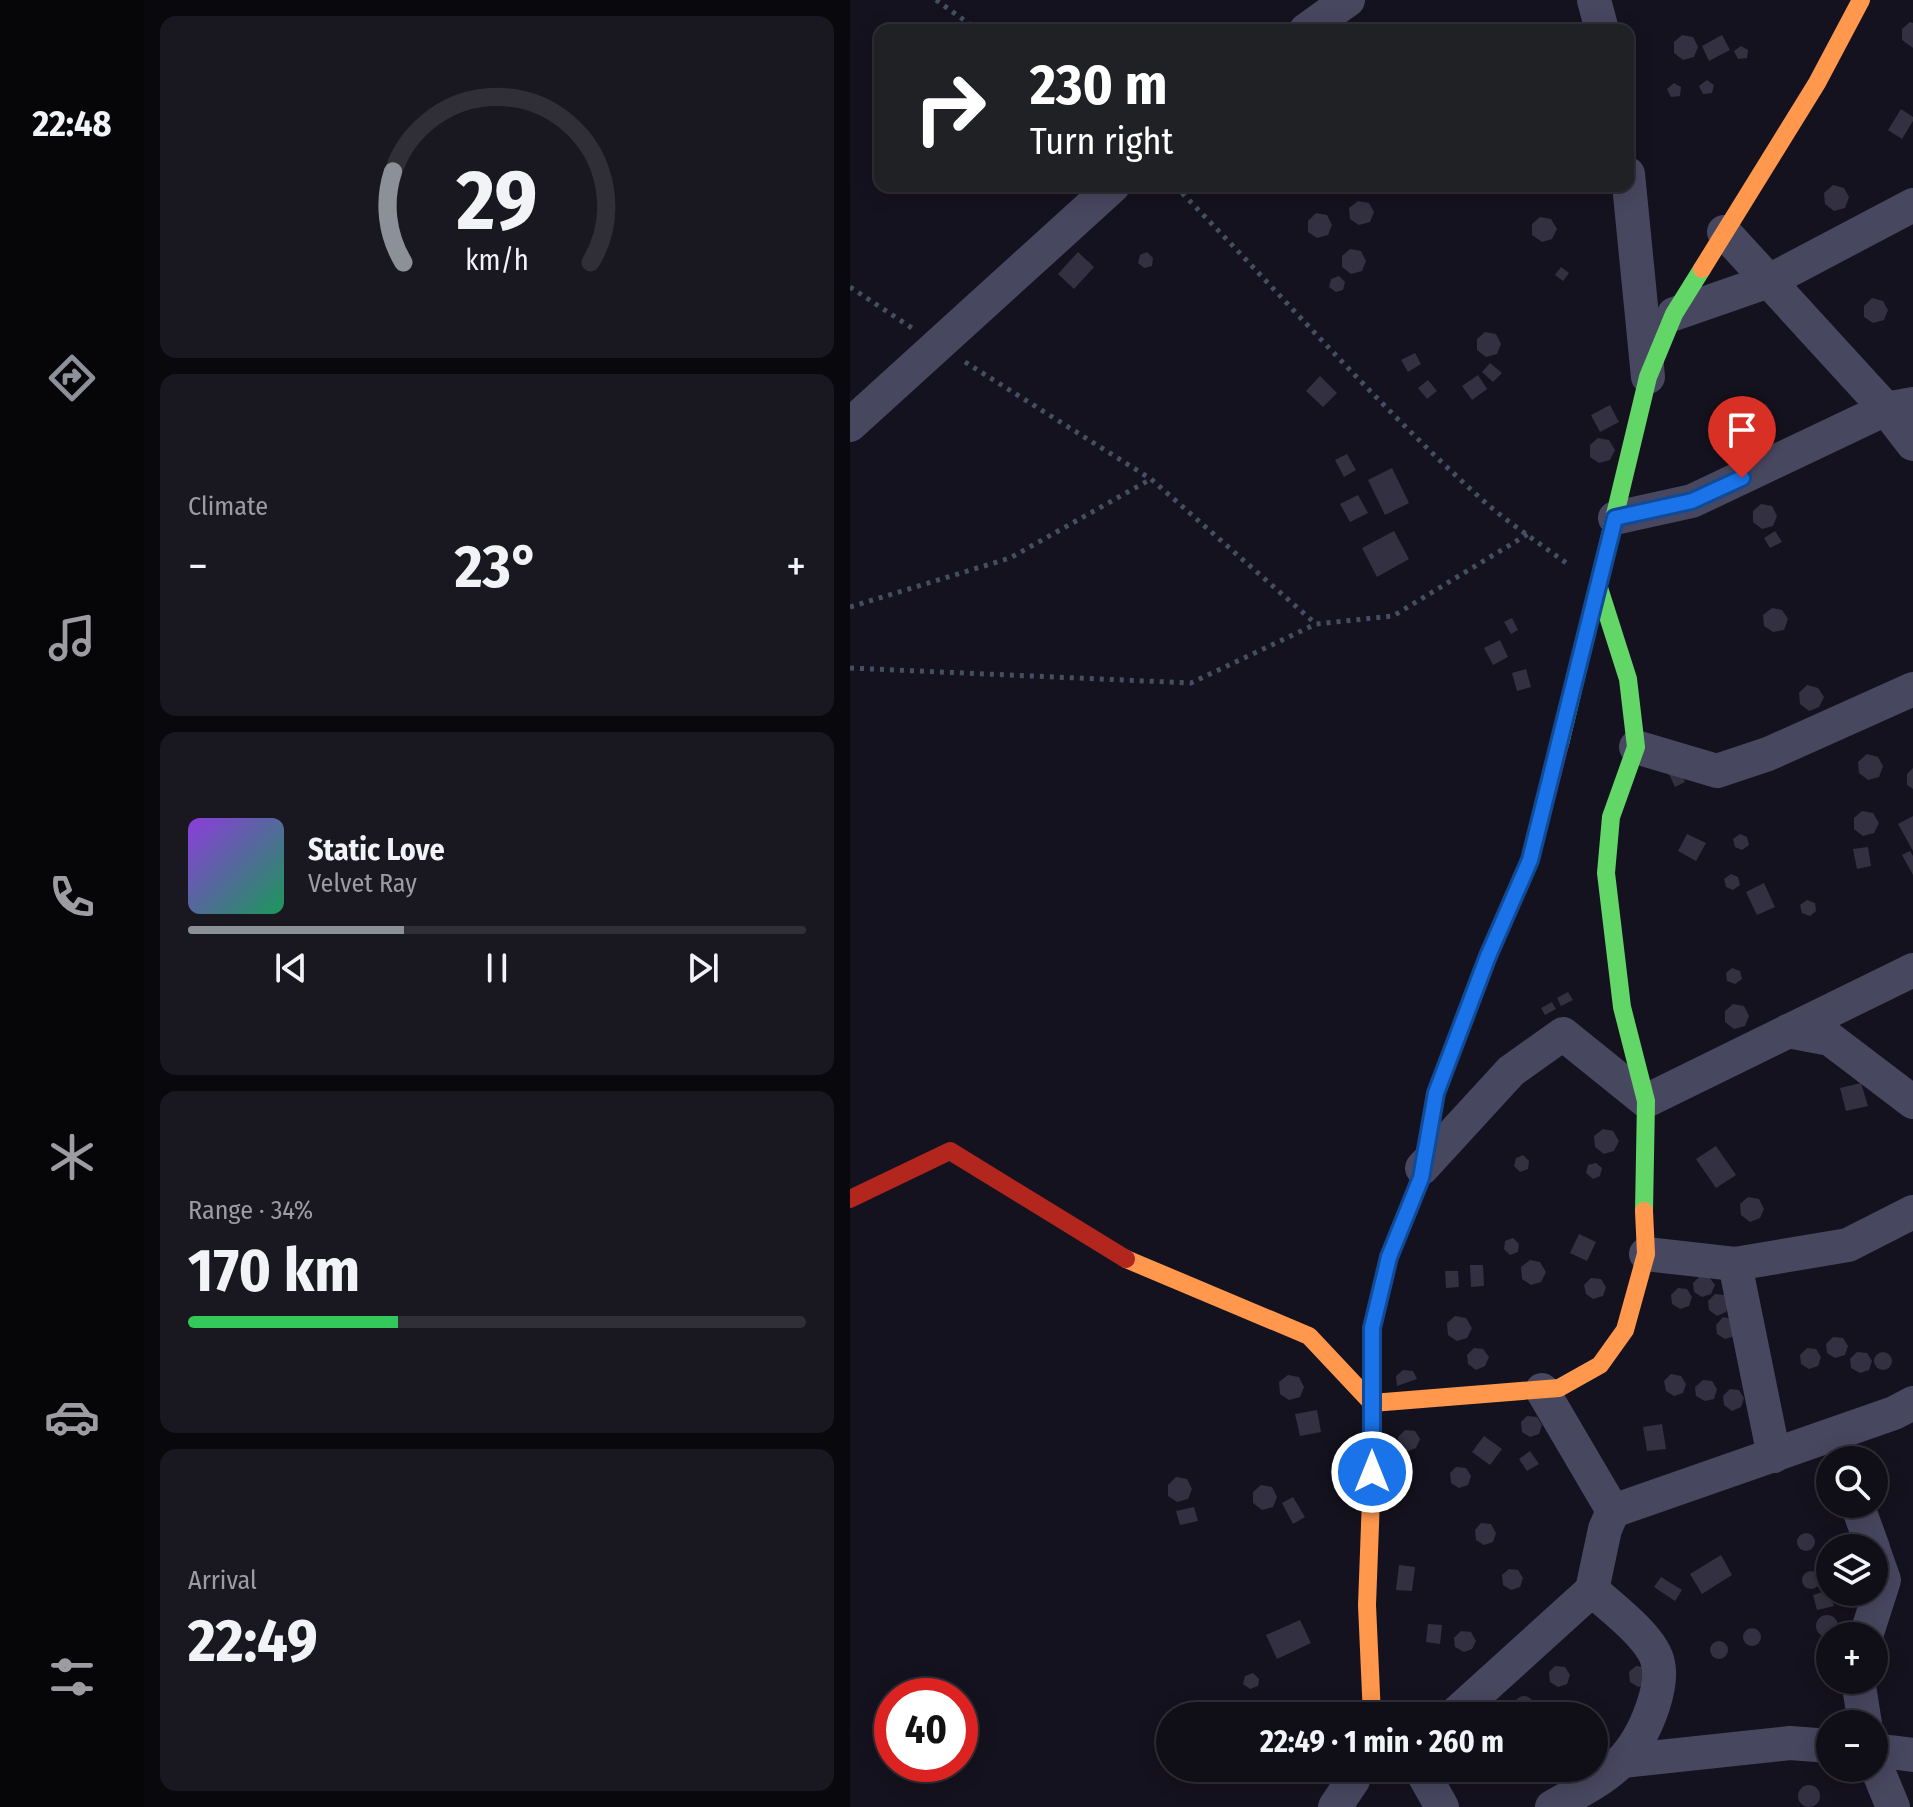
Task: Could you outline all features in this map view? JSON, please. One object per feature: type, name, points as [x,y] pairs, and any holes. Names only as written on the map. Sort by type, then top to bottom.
[{"type":"street","points":[[1314,24],[1348,0]]},
{"type":"street","points":[[1594,0],[1600,24]]},
{"type":"street","points":[[1373,1702],[1367,1605],[1372,1328],[1389,1257],[1421,1178],[1436,1093],[1488,956],[1530,860],[1599,588],[1648,377],[1674,314],[1817,83],[1861,0]]},
{"type":"street","points":[[850,425],[1106,192]]},
{"type":"street","points":[[1630,192],[1648,377]]},
{"type":"street","points":[[1674,314],[1769,281],[1913,205]]},
{"type":"street","points":[[1724,232],[1769,281],[1899,406],[1913,444]]},
{"type":"street","points":[[1615,518],[1692,501],[1899,406]]},
{"type":"street","points":[[1372,1403],[1559,1388],[1600,1365],[1625,1330],[1646,1254],[1643,1172],[1646,1101],[1622,1007],[1606,873],[1611,817],[1636,747],[1628,679],[1599,588]]},
{"type":"street","points":[[1636,747],[1717,771],[1768,754],[1913,689]]},
{"type":"street","points":[[1646,1101],[1913,970]]},
{"type":"street","points":[[1788,1031],[1830,1039],[1913,1102]]},
{"type":"street","points":[[1422,1168],[1511,1071],[1563,1034],[1646,1101]]},
{"type":"street","points":[[850,1199],[950,1151],[1126,1259],[1309,1336],[1372,1403]]},
{"type":"street","points":[[1646,1254],[1735,1264],[1848,1245],[1913,1212]]},
{"type":"street","points":[[1735,1264],[1774,1456]]},
{"type":"street","points":[[1542,1390],[1613,1511]]},
{"type":"street","points":[[1839,1446],[1913,1403]]},
{"type":"street","points":[[1468,1702],[1592,1590],[1605,1529],[1613,1511],[1774,1456],[1816,1450]]},
{"type":"street","points":[[1552,1807],[1603,1778],[1636,1746],[1657,1694],[1658,1662],[1643,1636],[1592,1590]]},
{"type":"street","points":[[1622,1761],[1790,1743],[1816,1745]]},
{"type":"street","points":[[1888,1752],[1913,1755]]},
{"type":"street","points":[[1335,1807],[1352,1782]]},
{"type":"street","points":[[1428,1782],[1442,1807]]},
{"type":"street","points":[[1883,1782],[1893,1807]]},
{"type":"path","points":[[936,0],[970,24]]},
{"type":"path","points":[[1181,192],[1371,392],[1479,497],[1599,588]]},
{"type":"path","points":[[850,287],[1151,479],[1316,624]]},
{"type":"path","points":[[850,607],[1010,558],[1151,479]]},
{"type":"path","points":[[850,668],[1191,683],[1316,624],[1393,616],[1528,534]]},
{"type":"building","points":[[1913,23],[1913,48],[1902,40],[1902,29]]},
{"type":"building","points":[[1682,35],[1693,37],[1698,47],[1694,57],[1683,60],[1674,53],[1674,42]]},
{"type":"building","points":[[1722,35],[1730,50],[1709,61],[1702,46]]},
{"type":"building","points":[[1741,46],[1748,50],[1747,58],[1738,59],[1734,51]]},
{"type":"building","points":[[1707,80],[1714,85],[1712,93],[1703,94],[1699,86]]},
{"type":"building","points":[[1674,83],[1681,87],[1680,96],[1671,97],[1667,89]]},
{"type":"building","points":[[1901,109],[1913,117],[1902,139],[1888,130]]},
{"type":"building","points":[[1833,185],[1844,188],[1849,197],[1845,208],[1834,211],[1825,204],[1824,193]]},
{"type":"building","points":[[1358,201],[1369,203],[1374,212],[1370,222],[1359,225],[1350,219],[1349,208]]},
{"type":"building","points":[[1316,213],[1327,215],[1332,225],[1328,235],[1317,238],[1308,232],[1308,221]]},
{"type":"building","points":[[1540,217],[1551,219],[1557,229],[1552,239],[1542,242],[1532,235],[1532,224]]},
{"type":"building","points":[[1350,249],[1361,251],[1366,261],[1362,271],[1351,274],[1342,267],[1342,256]]},
{"type":"building","points":[[1078,252],[1094,267],[1074,289],[1058,274]]},
{"type":"building","points":[[1147,252],[1153,258],[1152,266],[1144,268],[1138,263],[1140,255]]},
{"type":"building","points":[[1561,267],[1569,273],[1563,281],[1555,275]]},
{"type":"building","points":[[1339,276],[1345,282],[1343,290],[1336,292],[1329,287],[1331,279]]},
{"type":"building","points":[[1872,298],[1883,301],[1888,310],[1884,320],[1873,323],[1864,317],[1864,306]]},
{"type":"building","points":[[1485,332],[1496,334],[1501,344],[1497,354],[1486,357],[1477,350],[1477,339]]},
{"type":"building","points":[[1415,353],[1421,364],[1408,372],[1401,360]]},
{"type":"building","points":[[1490,363],[1502,373],[1493,382],[1482,372]]},
{"type":"building","points":[[1478,375],[1487,389],[1472,400],[1462,386]]},
{"type":"building","points":[[1320,376],[1337,393],[1323,407],[1306,391]]},
{"type":"building","points":[[1428,380],[1437,391],[1427,399],[1418,388]]},
{"type":"building","points":[[1755,401],[1766,404],[1772,413],[1767,424],[1757,427],[1748,420],[1747,409]]},
{"type":"building","points":[[1610,405],[1619,422],[1600,432],[1591,415]]},
{"type":"building","points":[[1732,419],[1740,423],[1738,432],[1729,433],[1726,425]]},
{"type":"building","points":[[1598,438],[1609,440],[1615,450],[1610,460],[1599,463],[1590,457],[1590,445]]},
{"type":"building","points":[[1347,454],[1356,470],[1344,477],[1335,460]]},
{"type":"building","points":[[1392,468],[1409,503],[1385,515],[1368,480]]},
{"type":"building","points":[[1358,495],[1368,513],[1350,522],[1340,504]]},
{"type":"building","points":[[1761,504],[1772,506],[1777,516],[1773,526],[1762,529],[1753,522],[1753,511]]},
{"type":"building","points":[[1394,531],[1409,559],[1377,577],[1362,548]]},
{"type":"building","points":[[1775,531],[1782,542],[1770,548],[1764,538]]},
{"type":"building","points":[[1772,608],[1782,610],[1788,619],[1784,630],[1773,632],[1764,626],[1763,615]]},
{"type":"building","points":[[1512,618],[1518,630],[1511,634],[1504,622]]},
{"type":"building","points":[[1500,640],[1508,657],[1493,665],[1484,648]]},
{"type":"building","points":[[1526,669],[1531,687],[1517,691],[1512,673]]},
{"type":"building","points":[[1807,685],[1818,688],[1824,697],[1819,707],[1809,711],[1800,704],[1799,693]]},
{"type":"building","points":[[1867,754],[1878,757],[1883,766],[1879,777],[1868,780],[1859,773],[1858,762]]},
{"type":"building","points":[[1676,765],[1685,782],[1675,787],[1667,770]]},
{"type":"building","points":[[1913,768],[1913,789],[1907,785],[1907,774]]},
{"type":"building","points":[[1862,811],[1873,813],[1879,823],[1874,833],[1863,836],[1854,829],[1854,818]]},
{"type":"building","points":[[1913,816],[1913,851],[1898,824]]},
{"type":"building","points":[[1687,834],[1706,843],[1696,861],[1678,851]]},
{"type":"building","points":[[1740,834],[1747,837],[1749,845],[1742,850],[1735,847],[1733,839]]},
{"type":"building","points":[[1868,847],[1871,866],[1857,869],[1853,849]]},
{"type":"building","points":[[1910,851],[1913,856],[1913,875],[1902,855]]},
{"type":"building","points":[[1731,874],[1738,877],[1740,885],[1733,890],[1726,887],[1724,879]]},
{"type":"building","points":[[1764,883],[1775,907],[1757,915],[1746,892]]},
{"type":"building","points":[[1807,900],[1815,903],[1816,911],[1810,916],[1802,913],[1800,905]]},
{"type":"building","points":[[1732,968],[1740,971],[1742,979],[1735,984],[1727,981],[1726,973]]},
{"type":"building","points":[[1568,992],[1573,1000],[1561,1006],[1557,998]]},
{"type":"building","points":[[1552,1002],[1556,1009],[1545,1015],[1541,1008]]},
{"type":"building","points":[[1733,1004],[1744,1006],[1749,1016],[1745,1026],[1734,1029],[1725,1022],[1725,1011]]},
{"type":"building","points":[[1861,1083],[1868,1106],[1846,1111],[1840,1088]]},
{"type":"building","points":[[1603,1129],[1613,1131],[1619,1141],[1614,1151],[1604,1154],[1595,1147],[1594,1136]]},
{"type":"building","points":[[1716,1146],[1736,1175],[1716,1188],[1696,1159]]},
{"type":"building","points":[[1523,1155],[1529,1161],[1528,1169],[1520,1172],[1514,1166],[1516,1158]]},
{"type":"building","points":[[1596,1163],[1602,1168],[1600,1176],[1593,1179],[1586,1173],[1588,1165]]},
{"type":"building","points":[[1748,1197],[1759,1199],[1764,1209],[1760,1218],[1750,1222],[1741,1215],[1740,1204]]},
{"type":"building","points":[[1579,1234],[1596,1242],[1587,1261],[1570,1253]]},
{"type":"building","points":[[1513,1238],[1519,1244],[1518,1252],[1510,1255],[1504,1249],[1505,1241]]},
{"type":"building","points":[[1530,1260],[1540,1262],[1546,1272],[1541,1282],[1531,1285],[1522,1279],[1521,1267]]},
{"type":"building","points":[[1470,1265],[1483,1265],[1484,1286],[1471,1287]]},
{"type":"building","points":[[1445,1271],[1458,1271],[1459,1287],[1446,1288]]},
{"type":"building","points":[[1700,1276],[1709,1277],[1715,1285],[1711,1294],[1702,1297],[1694,1292],[1693,1283]]},
{"type":"building","points":[[1591,1278],[1601,1279],[1606,1287],[1603,1296],[1593,1299],[1586,1294],[1584,1285]]},
{"type":"building","points":[[1678,1288],[1687,1289],[1692,1297],[1689,1306],[1680,1309],[1672,1304],[1671,1295]]},
{"type":"building","points":[[1715,1294],[1724,1295],[1729,1303],[1726,1312],[1717,1316],[1709,1310],[1708,1301]]},
{"type":"building","points":[[1455,1316],[1466,1318],[1472,1328],[1467,1338],[1457,1341],[1448,1335],[1447,1323]]},
{"type":"building","points":[[1723,1317],[1732,1319],[1735,1336],[1725,1339],[1717,1334],[1716,1325]]},
{"type":"building","points":[[1833,1337],[1843,1338],[1848,1346],[1845,1355],[1835,1358],[1827,1353],[1826,1344]]},
{"type":"building","points":[[1474,1348],[1483,1349],[1489,1357],[1485,1366],[1476,1370],[1468,1364],[1467,1355]]},
{"type":"building","points":[[1807,1348],[1816,1349],[1821,1357],[1818,1366],[1809,1369],[1801,1364],[1800,1355]]},
{"type":"building","points":[[1857,1352],[1867,1353],[1872,1361],[1869,1370],[1860,1373],[1851,1368],[1850,1359]]},
{"type":"building","points":[[1883,1352],[1892,1361],[1883,1370],[1874,1361]]},
{"type":"building","points":[[1403,1370],[1413,1371],[1417,1379],[1397,1386],[1396,1376]]},
{"type":"building","points":[[1671,1374],[1681,1376],[1686,1384],[1683,1393],[1674,1396],[1666,1391],[1664,1381]]},
{"type":"building","points":[[1288,1375],[1299,1377],[1304,1387],[1300,1397],[1289,1400],[1280,1394],[1279,1382]]},
{"type":"building","points":[[1703,1380],[1712,1381],[1717,1389],[1714,1399],[1705,1401],[1696,1396],[1695,1387]]},
{"type":"building","points":[[1730,1389],[1739,1390],[1744,1398],[1741,1407],[1732,1411],[1724,1405],[1723,1396]]},
{"type":"building","points":[[1317,1410],[1321,1432],[1300,1436],[1295,1414]]},
{"type":"building","points":[[1527,1416],[1537,1417],[1542,1425],[1539,1434],[1530,1437],[1522,1432],[1521,1422]]},
{"type":"building","points":[[1662,1424],[1666,1449],[1647,1451],[1643,1427]]},
{"type":"building","points":[[1405,1430],[1415,1431],[1420,1439],[1416,1448],[1408,1451],[1399,1446],[1398,1437]]},
{"type":"building","points":[[1484,1436],[1502,1449],[1490,1465],[1472,1452]]},
{"type":"building","points":[[1530,1451],[1539,1464],[1527,1471],[1519,1459]]},
{"type":"building","points":[[1456,1467],[1466,1468],[1471,1476],[1468,1485],[1459,1488],[1451,1483],[1450,1473]]},
{"type":"building","points":[[1176,1477],[1187,1479],[1192,1489],[1188,1499],[1177,1502],[1168,1496],[1168,1485]]},
{"type":"building","points":[[1261,1485],[1272,1487],[1277,1497],[1273,1507],[1262,1510],[1253,1503],[1253,1492]]},
{"type":"building","points":[[1293,1497],[1305,1517],[1293,1524],[1282,1503]]},
{"type":"building","points":[[1194,1507],[1198,1521],[1180,1525],[1176,1511]]},
{"type":"building","points":[[1481,1523],[1491,1524],[1496,1533],[1493,1542],[1484,1545],[1476,1540],[1475,1530]]},
{"type":"building","points":[[1806,1533],[1815,1542],[1806,1551],[1797,1542]]},
{"type":"building","points":[[1721,1555],[1732,1575],[1702,1594],[1690,1574]]},
{"type":"building","points":[[1399,1565],[1415,1567],[1412,1591],[1396,1590]]},
{"type":"building","points":[[1509,1569],[1518,1570],[1523,1578],[1520,1587],[1511,1590],[1503,1585],[1502,1575]]},
{"type":"building","points":[[1808,1572],[1814,1572],[1816,1587],[1811,1589],[1802,1580]]},
{"type":"building","points":[[1661,1577],[1682,1590],[1675,1601],[1654,1587]]},
{"type":"building","points":[[1816,1594],[1816,1606],[1834,1606],[1817,1610],[1813,1595]]},
{"type":"building","points":[[1827,1615],[1837,1622],[1817,1622]]},
{"type":"building","points":[[1300,1620],[1311,1643],[1277,1659],[1266,1635]]},
{"type":"building","points":[[1428,1624],[1442,1625],[1440,1644],[1426,1642]]},
{"type":"building","points":[[1752,1628],[1761,1637],[1752,1646],[1743,1637]]},
{"type":"building","points":[[1461,1631],[1471,1632],[1476,1641],[1472,1649],[1464,1652],[1455,1647],[1454,1638]]},
{"type":"building","points":[[1719,1641],[1728,1650],[1719,1659],[1710,1650]]},
{"type":"building","points":[[1555,1666],[1565,1667],[1570,1675],[1567,1684],[1558,1687],[1550,1682],[1549,1672]]},
{"type":"building","points":[[1636,1666],[1645,1667],[1648,1684],[1638,1687],[1630,1682],[1629,1672]]},
{"type":"building","points":[[1253,1673],[1259,1679],[1258,1686],[1250,1689],[1243,1684],[1245,1676]]},
{"type":"building","points":[[1520,1696],[1534,1702],[1514,1702]]},
{"type":"building","points":[[1809,1785],[1817,1788],[1820,1796],[1817,1804],[1809,1807],[1801,1804],[1798,1796],[1801,1788]]},
{"type":"traffic: fast","points":[[1560,744],[1648,377],[1674,314],[1702,269]]},
{"type":"traffic: fast","points":[[1599,588],[1628,679],[1636,747],[1611,817],[1606,873],[1622,1007],[1646,1101],[1644,1211]]},
{"type":"traffic: slow","points":[[1702,269],[1817,83],[1861,0]]},
{"type":"traffic: slow","points":[[1371,1702],[1367,1605],[1372,1472],[1372,1328],[1389,1257],[1421,1178],[1441,1080]]},
{"type":"traffic: slow","points":[[1126,1259],[1309,1336],[1372,1403],[1559,1388],[1600,1365],[1625,1330],[1646,1254],[1644,1211]]},
{"type":"traffic: jam","points":[[1441,1080],[1488,956],[1530,860],[1560,744]]},
{"type":"traffic: jam","points":[[850,1199],[950,1151],[1126,1259]]},
{"type":"route","points":[[1372,1472],[1372,1328],[1389,1257],[1421,1178],[1436,1093],[1488,956],[1530,860],[1615,518],[1692,501],[1742,478]]}]
